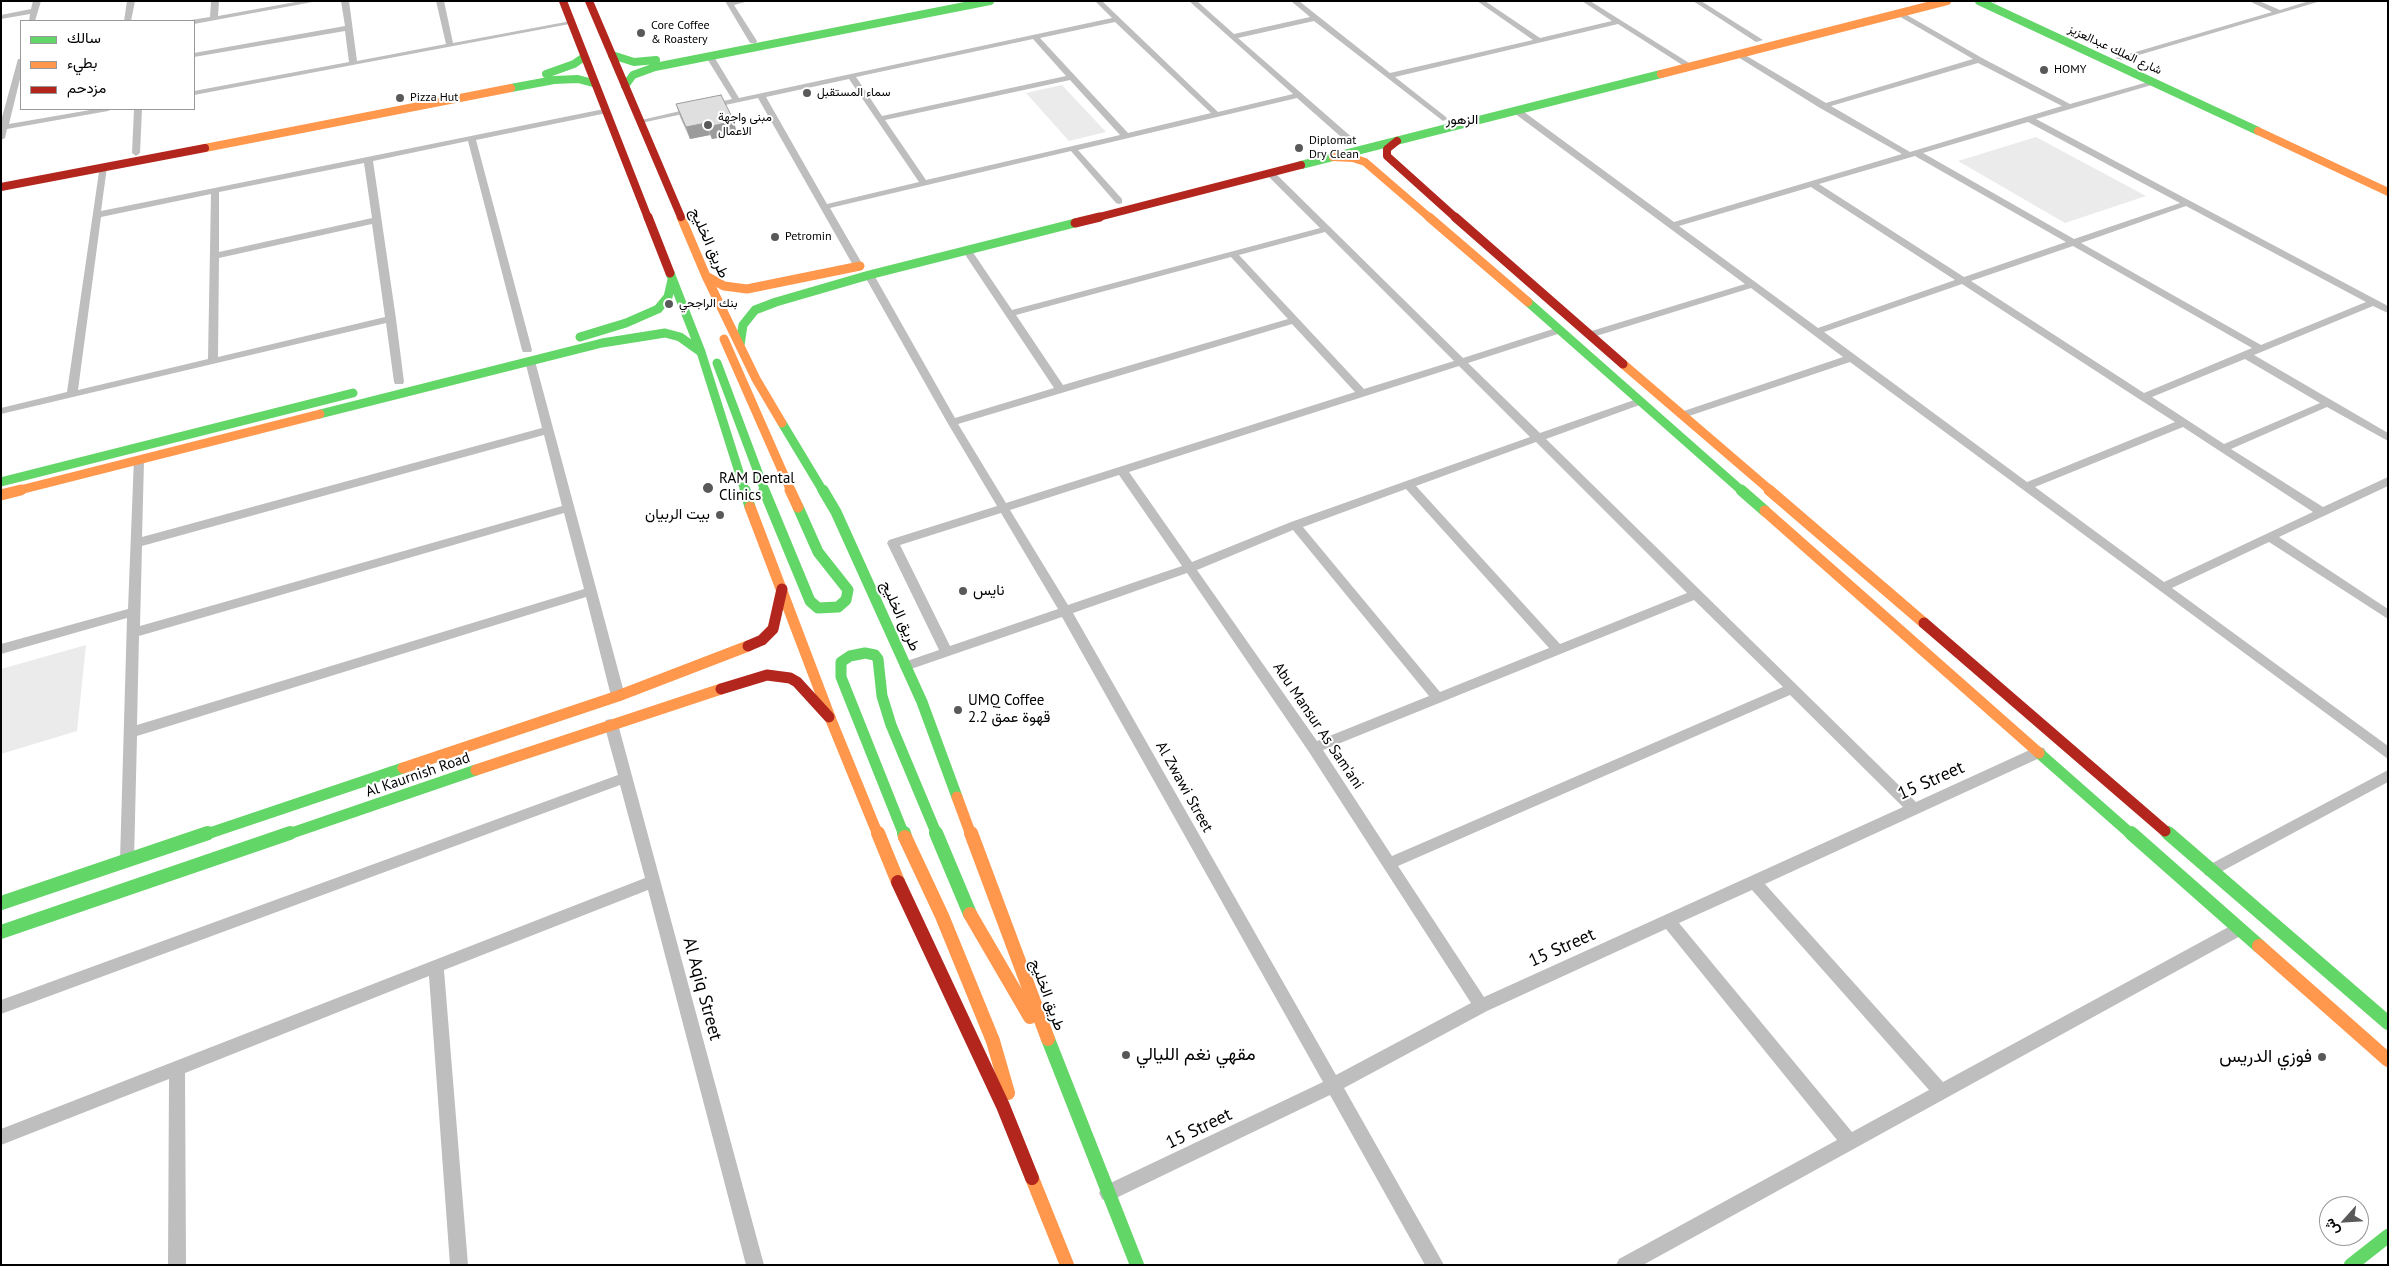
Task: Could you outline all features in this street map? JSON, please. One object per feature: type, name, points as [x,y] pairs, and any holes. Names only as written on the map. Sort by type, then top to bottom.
[{"type":"street","points":[[32,20],[37,1]]},
{"type":"street","points":[[128,20],[131,1]]},
{"type":"street","points":[[214,19],[215,1]]},
{"type":"street","points":[[195,22],[315,1]]},
{"type":"street","points":[[345,1],[352,63]]},
{"type":"street","points":[[440,1],[450,45]]},
{"type":"street","points":[[563,1],[604,111],[701,352],[740,480],[831,720],[886,857],[971,1034],[1067,1265]]},
{"type":"street","name":"طريق الخليج","points":[[589,1],[706,276],[759,384],[836,512],[906,666],[925,711],[1056,1061],[1136,1265]]},
{"type":"street","points":[[746,1],[729,3],[753,41]]},
{"type":"street","points":[[625,86],[639,72],[753,41],[956,1]]},
{"type":"street","points":[[612,55],[641,62],[710,57],[990,1]]},
{"type":"street","points":[[1098,1],[1216,114]]},
{"type":"street","points":[[1192,1],[1352,142]]},
{"type":"street","points":[[1294,1],[1443,119]]},
{"type":"street","points":[[1480,1],[1538,40]]},
{"type":"street","points":[[1585,1],[1690,66]]},
{"type":"street","points":[[1696,1],[1759,40]]},
{"type":"street","points":[[706,276],[732,288],[768,286],[859,266],[1913,1]]},
{"type":"street","points":[[740,345],[743,325],[755,310],[869,275],[1947,1]]},
{"type":"street","name":"شارع الملك عبدالعزيز","points":[[1979,1],[2388,192]]},
{"type":"street","name":"شارع الملك عبدالعزيز","points":[[1995,1],[2388,184]]},
{"type":"street","points":[[2252,1],[2279,12]]},
{"type":"street","points":[[2119,58],[2318,1]]},
{"type":"street","points":[[1,16],[34,11]]},
{"type":"street","points":[[1900,13],[1980,60],[2068,107]]},
{"type":"street","points":[[1232,37],[1316,18]]},
{"type":"street","points":[[640,121],[1117,19]]},
{"type":"street","points":[[1388,76],[1618,22]]},
{"type":"street","points":[[195,93],[571,23]]},
{"type":"street","points":[[195,56],[348,28]]},
{"type":"street","points":[[1034,36],[1126,136]]},
{"type":"street","points":[[1737,54],[1823,106],[2074,242],[2261,348]]},
{"type":"street","points":[[1,179],[550,73],[574,64],[584,57]]},
{"type":"street","points":[[710,57],[736,100]]},
{"type":"street","points":[[1823,106],[1980,60]]},
{"type":"street","points":[[1,138],[18,87],[20,70]]},
{"type":"street","points":[[850,75],[924,183]]},
{"type":"street","points":[[880,119],[1071,76]]},
{"type":"street","points":[[1,187],[554,80],[566,78],[593,83]]},
{"type":"street","points":[[1671,226],[2152,82]]},
{"type":"street","points":[[760,94],[859,266]]},
{"type":"street","points":[[824,207],[1298,95]]},
{"type":"street","points":[[3,128],[102,110]]},
{"type":"street","points":[[136,153],[138,110]]},
{"type":"street","points":[[1517,110],[1671,226],[2388,754]]},
{"type":"street","points":[[96,215],[604,111]]},
{"type":"street","points":[[2029,119],[2388,310]]},
{"type":"street","name":"شارع الملك عبدالعزيز","points":[[2253,120],[2302,139],[2379,175]]},
{"type":"street","name":"شارع الملك عبدالعزيز","points":[[2240,124],[2284,149],[2388,199]]},
{"type":"street","points":[[471,138],[525,354],[548,430],[618,696],[610,711],[496,764]]},
{"type":"street","points":[[1396,141],[1387,149],[1387,156],[1391,162],[2388,1023]]},
{"type":"street","points":[[1073,149],[1119,201]]},
{"type":"street","points":[[1322,150],[1268,170],[1914,809]]},
{"type":"street","points":[[1,187],[136,153]]},
{"type":"street","points":[[1333,157],[1353,158],[1371,166],[1641,401],[2388,1060]]},
{"type":"street","points":[[1371,166],[1371,161],[1377,158],[1391,162]]},
{"type":"street","points":[[368,160],[399,382]]},
{"type":"street","points":[[72,394],[103,168]]},
{"type":"street","points":[[1813,184],[2322,512]]},
{"type":"street","points":[[213,361],[215,191]]},
{"type":"street","points":[[1815,332],[2187,203]]},
{"type":"street","points":[[214,256],[377,220]]},
{"type":"street","points":[[1009,314],[1326,229]]},
{"type":"street","points":[[967,250],[1061,390]]},
{"type":"street","points":[[1233,254],[1362,393]]},
{"type":"street","name":"Al Zwawi Street","points":[[869,275],[1002,508],[1065,610],[1435,1265]]},
{"type":"street","points":[[626,323],[652,313],[664,304],[672,280]]},
{"type":"street","points":[[1590,335],[1751,285]]},
{"type":"street","points":[[768,286],[760,290],[758,298],[764,302],[776,302]]},
{"type":"street","points":[[690,325],[717,363],[759,477],[810,601],[818,608],[838,607],[846,600],[848,590],[818,552],[772,445],[751,404],[721,331],[716,294]]},
{"type":"street","points":[[2143,397],[2374,302]]},
{"type":"street","points":[[1,411],[391,319]]},
{"type":"street","points":[[1,495],[138,461],[525,354],[626,323],[642,319],[649,320],[652,324],[652,329],[632,338]]},
{"type":"street","points":[[952,422],[1294,320]]},
{"type":"street","points":[[946,651],[894,543],[1560,330]]},
{"type":"street","points":[[525,354],[656,334],[673,335],[686,341],[701,352]]},
{"type":"street","points":[[2246,355],[2388,438]]},
{"type":"street","points":[[1682,415],[1850,358]]},
{"type":"street","points":[[1,482],[361,391]]},
{"type":"street","points":[[906,666],[1189,568],[1295,525],[1641,401]]},
{"type":"street","points":[[2223,448],[2328,403]]},
{"type":"street","points":[[2025,487],[2183,423]]},
{"type":"street","points":[[136,543],[548,430]]},
{"type":"street","points":[[127,860],[138,461]]},
{"type":"street","name":"Abu Mansur As Sam'ani","points":[[1121,469],[1314,748],[1481,1006]]},
{"type":"street","points":[[2162,588],[2388,481]]},
{"type":"street","points":[[1409,485],[1558,650]]},
{"type":"street","points":[[133,633],[568,508]]},
{"type":"street","points":[[1295,525],[1438,698]]},
{"type":"street","points":[[2270,537],[2388,615]]},
{"type":"street","name":"Al Kaurnish Road","points":[[1,902],[618,696],[762,640],[776,622],[782,589]]},
{"type":"street","points":[[130,733],[590,591]]},
{"type":"street","points":[[1314,748],[1696,594]]},
{"type":"street","points":[[1,649],[134,612]]},
{"type":"street","points":[[1035,1185],[993,1041],[942,916],[903,832],[841,677],[840,667],[842,662],[850,656],[864,653],[875,655],[878,659],[882,696],[891,725],[974,921],[1056,1061]]},
{"type":"street","name":"Al Kaurnish Road","points":[[1,932],[611,724],[767,675],[782,676],[796,682],[831,720]]},
{"type":"street","points":[[1390,863],[1792,689]]},
{"type":"street","name":"Al Aqiq Street","points":[[611,724],[755,1265]]},
{"type":"street","name":"15 Street","points":[[1108,1193],[1333,1085],[1481,1006],[2039,752]]},
{"type":"street","points":[[2210,870],[2388,775]]},
{"type":"street","points":[[1,1008],[626,778]]},
{"type":"street","points":[[1,1137],[653,881]]},
{"type":"street","points":[[1754,882],[1941,1092]]},
{"type":"street","points":[[1668,921],[1849,1142]]},
{"type":"street","points":[[1625,1265],[2239,929]]},
{"type":"street","points":[[436,966],[459,1265]]},
{"type":"street","points":[[177,1068],[177,1265]]},
{"type":"street","points":[[2351,1265],[2388,1236]]},
{"type":"street","points":[[2372,1249],[2388,1242]]},
{"type":"shaded area","points":[[1062,85],[1106,132],[1069,141],[1026,93]]},
{"type":"shaded area","points":[[2036,137],[2146,196],[2065,223],[1958,161]]},
{"type":"shaded area","points":[[86,645],[77,731],[1,754],[1,669]]},
{"type":"building","points":[[721,95],[734,121],[708,127],[706,123],[686,127],[676,104]]},
{"type":"traffic: fast","points":[[625,86],[633,75],[655,67],[990,1]]},
{"type":"traffic: fast","points":[[1979,1],[2258,131]]},
{"type":"traffic: fast","points":[[612,55],[634,62],[656,60]]},
{"type":"traffic: fast","points":[[546,74],[574,64],[584,57]]},
{"type":"traffic: fast","points":[[1301,165],[1661,74]]},
{"type":"traffic: fast","points":[[511,88],[554,80],[578,79],[593,83]]},
{"type":"traffic: fast","points":[[740,345],[743,325],[755,310],[776,302],[869,275],[1075,223]]},
{"type":"traffic: fast","points":[[670,273],[701,352],[750,507]]},
{"type":"traffic: fast","points":[[580,337],[626,323],[658,309],[668,297],[672,280]]},
{"type":"traffic: fast","points":[[1528,302],[1765,511]]},
{"type":"traffic: fast","points":[[320,414],[602,343],[665,333],[680,337],[701,352]]},
{"type":"traffic: fast","points":[[717,363],[759,477],[810,601],[818,608],[838,607],[846,600],[848,590],[818,552],[798,507]]},
{"type":"traffic: fast","points":[[1,482],[353,393]]},
{"type":"traffic: fast","points":[[782,423],[836,512],[922,702],[957,797]]},
{"type":"traffic: fast","points":[[905,837],[841,677],[841,662],[850,656],[865,653],[875,655],[878,659],[882,696],[891,725],[970,914]]},
{"type":"traffic: fast","points":[[2039,753],[2259,946]]},
{"type":"traffic: fast","points":[[1,903],[403,768]]},
{"type":"traffic: fast","points":[[1,932],[476,770]]},
{"type":"traffic: fast","points":[[2165,831],[2388,1023]]},
{"type":"traffic: fast","points":[[1048,1039],[1137,1265]]},
{"type":"traffic: fast","points":[[2351,1265],[2388,1236]]},
{"type":"traffic: slow","points":[[1661,74],[1947,1]]},
{"type":"traffic: slow","points":[[205,148],[511,88]]},
{"type":"traffic: slow","points":[[2258,131],[2388,192]]},
{"type":"traffic: slow","points":[[1333,157],[1353,158],[1365,162],[1528,302]]},
{"type":"traffic: slow","points":[[681,217],[706,276],[756,379],[782,423]]},
{"type":"traffic: slow","points":[[706,276],[724,286],[747,289],[860,266]]},
{"type":"traffic: slow","points":[[724,339],[798,507]]},
{"type":"traffic: slow","points":[[1623,364],[1924,623]]},
{"type":"traffic: slow","points":[[1,495],[320,414]]},
{"type":"traffic: slow","points":[[750,507],[831,720],[898,882]]},
{"type":"traffic: slow","points":[[1765,511],[2039,753]]},
{"type":"traffic: slow","points":[[403,768],[618,696],[748,646]]},
{"type":"traffic: slow","points":[[476,770],[721,689]]},
{"type":"traffic: slow","points":[[957,797],[1048,1039]]},
{"type":"traffic: slow","points":[[905,837],[942,916],[993,1041],[1008,1093]]},
{"type":"traffic: slow","points":[[970,914],[1030,1017]]},
{"type":"traffic: slow","points":[[2259,946],[2388,1060]]},
{"type":"traffic: slow","points":[[1032,1178],[1067,1265]]},
{"type":"traffic: jam","points":[[563,1],[670,273]]},
{"type":"traffic: jam","points":[[589,1],[681,217]]},
{"type":"traffic: jam","points":[[1397,141],[1387,149],[1387,156],[1391,161],[1623,364]]},
{"type":"traffic: jam","points":[[1,187],[205,148]]},
{"type":"traffic: jam","points":[[1075,223],[1301,165]]},
{"type":"traffic: jam","points":[[748,646],[762,640],[773,629],[782,589]]},
{"type":"traffic: jam","points":[[1924,623],[2165,831]]},
{"type":"traffic: jam","points":[[721,689],[767,675],[790,678],[797,682],[829,717]]},
{"type":"traffic: jam","points":[[898,882],[1003,1106],[1032,1178]]},
{"type":"place","name":"Core Coffee & Roastery","points":[[641,33]]},
{"type":"place","name":"HOMY","points":[[2044,70]]},
{"type":"place","name":"سماء المستقبل","points":[[807,93]]},
{"type":"place","name":"Pizza Hut","points":[[400,98]]},
{"type":"place","name":"مبنى واجهة الاعمال","points":[[708,125]]},
{"type":"place","name":"Diplomat Dry Clean","points":[[1299,148]]},
{"type":"place","name":"Petromin","points":[[775,237]]},
{"type":"place","name":"بنك الراجحي","points":[[669,304]]},
{"type":"place","name":"RAM Dental Clinics","points":[[708,488]]},
{"type":"place","name":"بيت الربيان","points":[[720,515]]},
{"type":"place","name":"نايس","points":[[963,591]]},
{"type":"place","name":"UMQ Coffee 2.2 قهوة عمق","points":[[958,710]]},
{"type":"place","name":"مقهي نغم الليالي","points":[[1126,1055]]},
{"type":"place","name":"فوزي الدريس","points":[[2322,1057]]},
{"type":"district","name":"الزهور","points":[[1462,120]]}]
